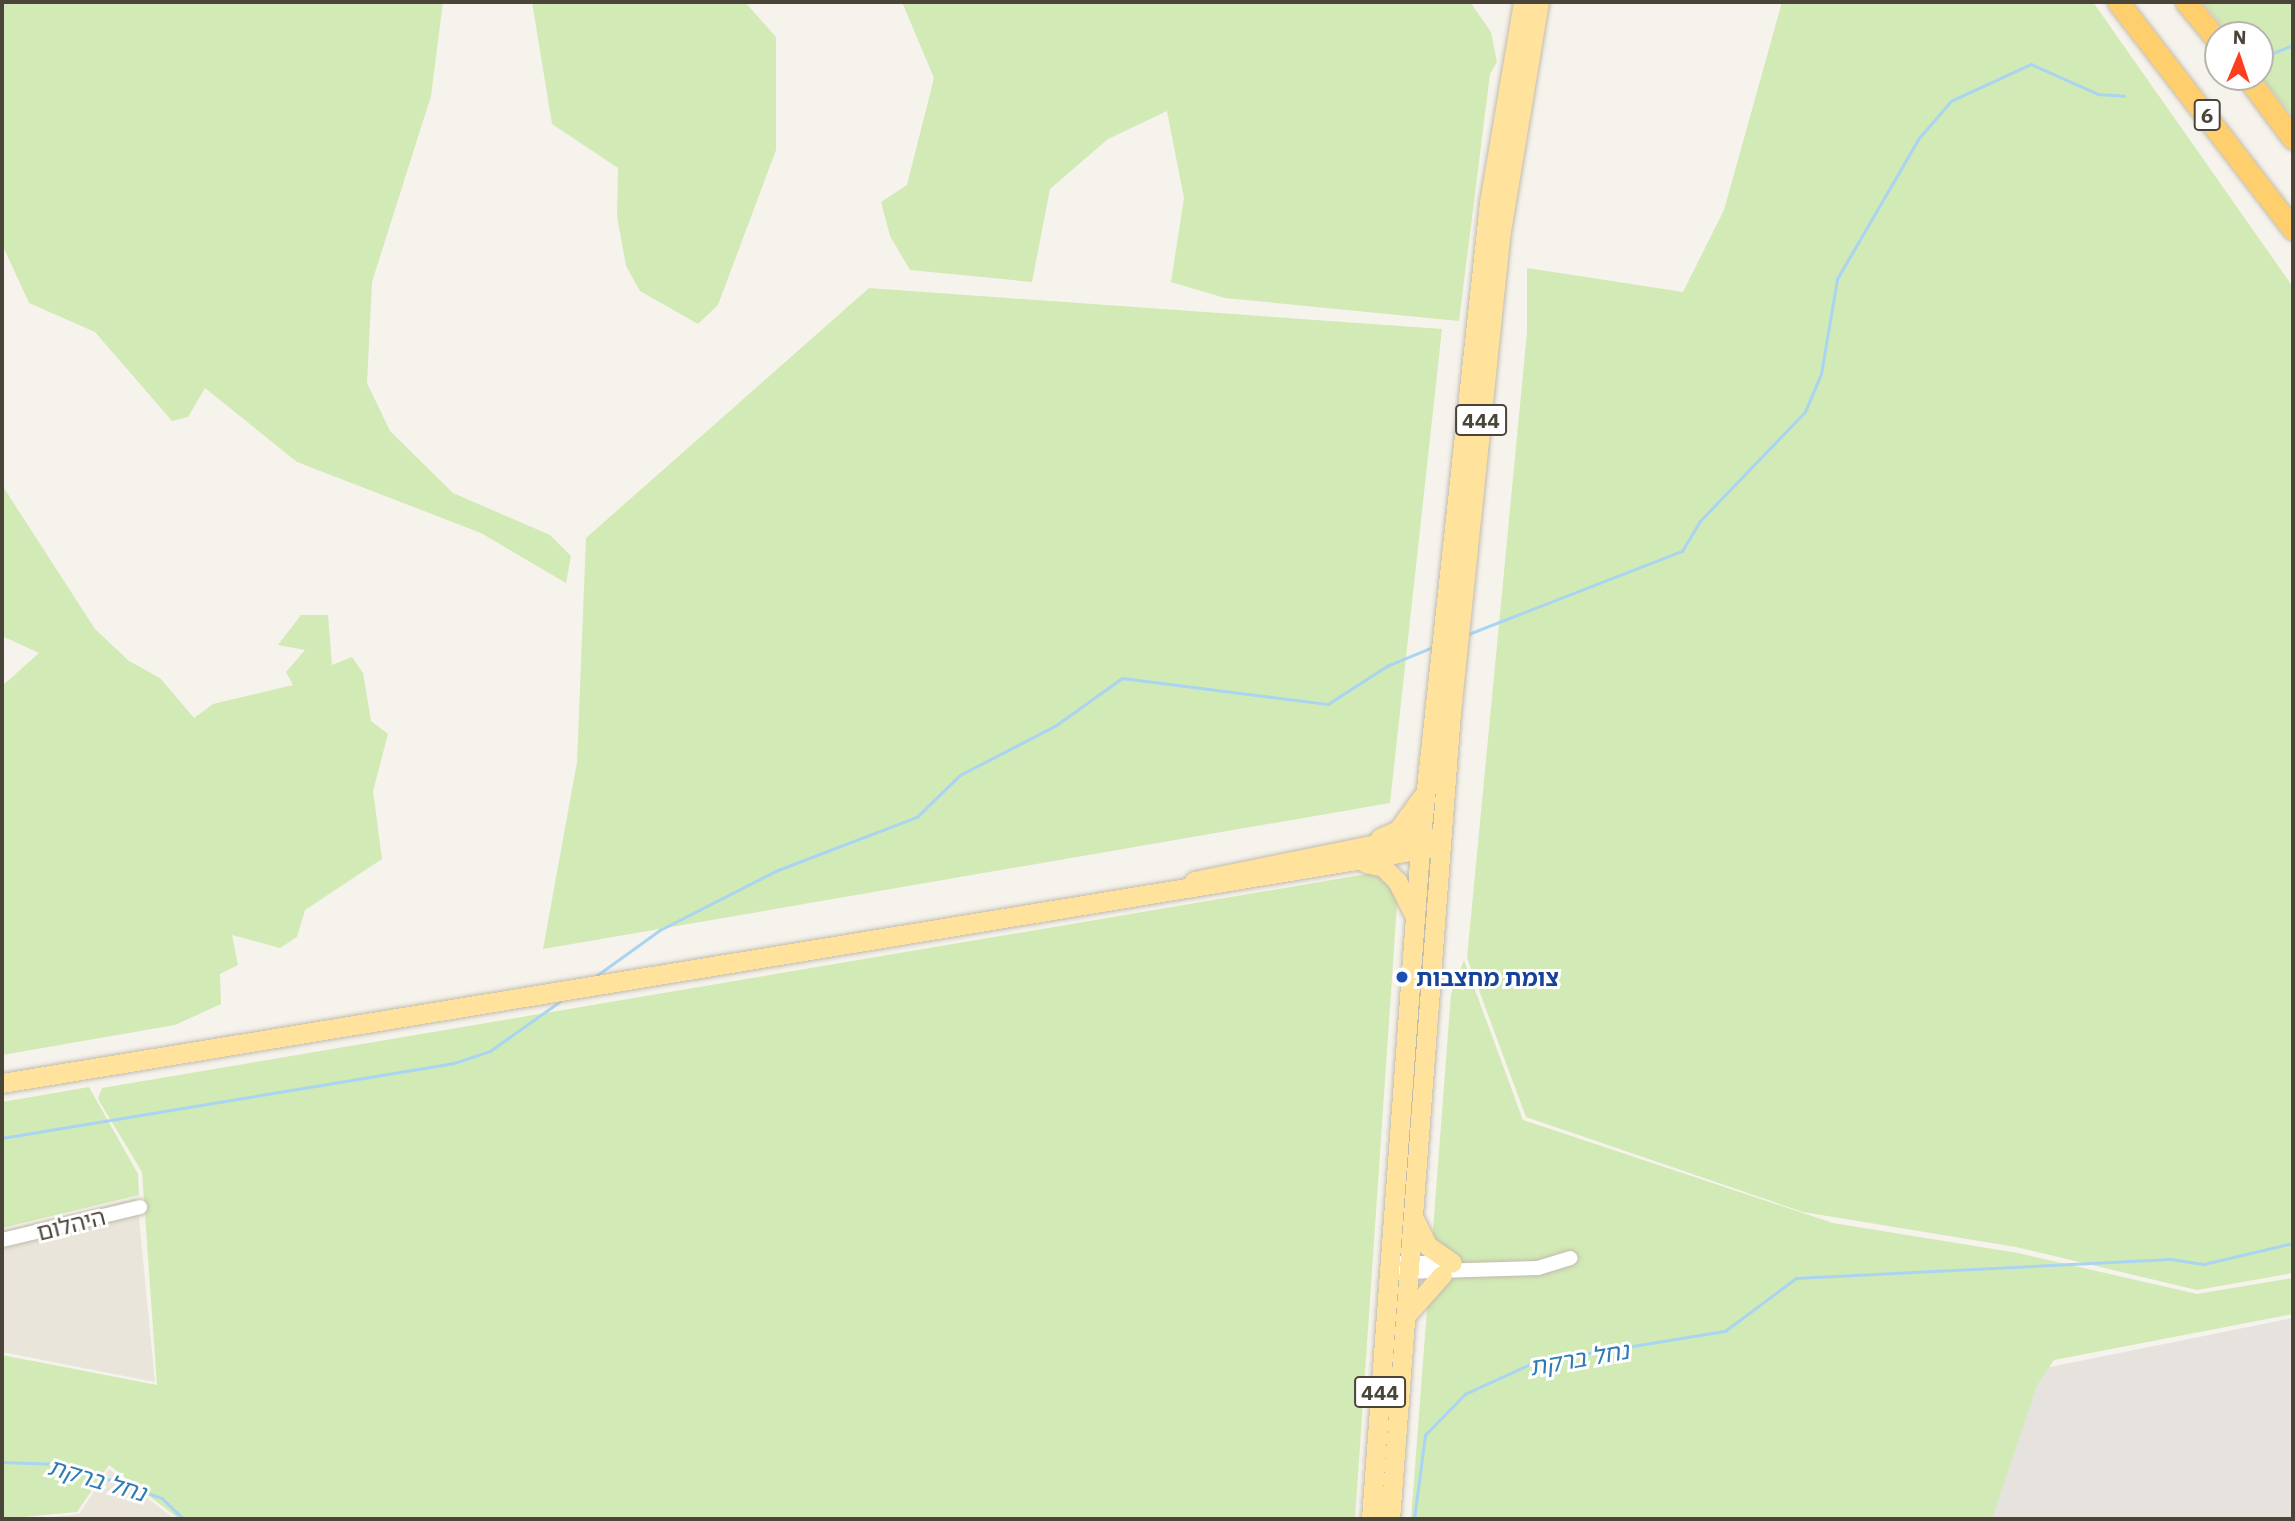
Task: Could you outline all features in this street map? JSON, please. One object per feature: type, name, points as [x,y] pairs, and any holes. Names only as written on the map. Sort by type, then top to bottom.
[{"type":"highway","name":"6","points":[[2118,2],[2293,229]]},
{"type":"highway","points":[[2186,2],[2204,24]]},
{"type":"highway","name":"6","points":[[2257,91],[2293,139]]},
{"type":"main road","name":"444","points":[[1371,1519],[1420,844],[1489,203],[1524,2]]},
{"type":"main road","name":"444","points":[[1390,1519],[1443,841],[1500,237],[1539,2]]},
{"type":"main road","points":[[1361,855],[1398,830],[1428,787]]},
{"type":"main road","points":[[2,1083],[1443,841]]},
{"type":"main road","points":[[1361,855],[1383,867],[1397,881],[1415,917]]},
{"type":"main road","points":[[1406,1317],[1447,1269],[1428,1246],[1413,1217]]},
{"type":"street","name":"היהלום","points":[[2,1240],[140,1207]]},
{"type":"street","points":[[1388,1266],[1525,1269],[1571,1258]]},
{"type":"shaded area","points":[[137,1198],[155,1382],[2,1352],[2,1231]]},
{"type":"shaded area","points":[[2293,1318],[2293,1519],[1887,1519],[2035,1370]]},
{"type":"shaded area","points":[[109,1469],[175,1519],[37,1519],[79,1514]]},
{"type":"green space","points":[[2,2],[443,2],[431,96],[372,282],[367,383],[390,431],[453,493],[550,535],[571,556],[566,583],[481,533],[297,462],[205,388],[188,417],[172,421],[95,332],[29,303],[2,244]]},
{"type":"green space","points":[[532,2],[745,2],[776,37],[776,150],[718,305],[698,324],[640,291],[626,266],[617,216],[618,168],[552,124]]},
{"type":"green space","points":[[902,2],[1470,2],[1491,32],[1497,62],[1490,74],[1459,321],[1225,298],[1171,282],[1184,198],[1167,111],[1108,139],[1050,189],[1032,282],[910,270],[890,236],[881,202],[907,185],[934,78]]},
{"type":"green space","points":[[1782,2],[2093,2],[2293,287],[2293,1273],[2197,1290],[2016,1247],[1803,1212],[1526,1117],[1467,958],[1527,332],[1527,268],[1683,292],[1724,210]]},
{"type":"green space","points":[[2203,2],[2293,2],[2293,117],[2273,91],[2274,21],[2218,21]]},
{"type":"green space","points":[[869,288],[1442,329],[1390,803],[543,949],[577,762],[586,538]]},
{"type":"green space","points":[[2,485],[95,629],[129,661],[160,678],[194,718],[213,704],[293,685],[286,672],[305,650],[278,645],[301,615],[328,615],[332,665],[352,657],[363,673],[371,721],[388,734],[373,791],[382,859],[305,910],[297,937],[280,948],[232,935],[238,965],[220,974],[221,1004],[175,1025],[2,1055],[2,686],[39,653],[2,636]]},
{"type":"green space","points":[[1379,872],[1398,890],[1355,1519],[179,1519],[109,1465],[77,1512],[2,1519],[2,1355],[157,1385],[142,1172],[98,1099],[102,1088]]},
{"type":"green space","points":[[1464,960],[1523,1120],[1833,1223],[2018,1253],[2197,1294],[2293,1278],[2293,1314],[2054,1360],[2037,1385],[1992,1519],[1411,1519],[1451,994]]},
{"type":"green space","points":[[89,1087],[138,1174],[139,1195],[2,1228],[2,1102]]},
{"type":"waterway","points":[[2274,53],[2293,45]]},
{"type":"waterway","points":[[1466,635],[1682,551],[1700,521],[1805,412],[1821,374],[1837,279],[1919,138],[1951,101],[2031,64],[2098,94],[2124,96]]},
{"type":"waterway","points":[[596,976],[660,930],[778,870],[917,817],[960,775],[1055,726],[1122,678],[1328,704],[1387,666],[1433,647]]},
{"type":"waterway","points":[[2,1138],[451,1064],[490,1051],[562,1000]]},
{"type":"waterway","points":[[1414,1519],[1425,1435],[1465,1394],[1535,1362],[1725,1331],[1796,1278],[2171,1259],[2204,1264],[2293,1243]]},
{"type":"waterway","name":"נחל ברקת","points":[[2,1462],[59,1464],[91,1473],[162,1498],[184,1519]]},
{"type":"place","name":"צומת מחצבות","points":[[1402,977]]}]
